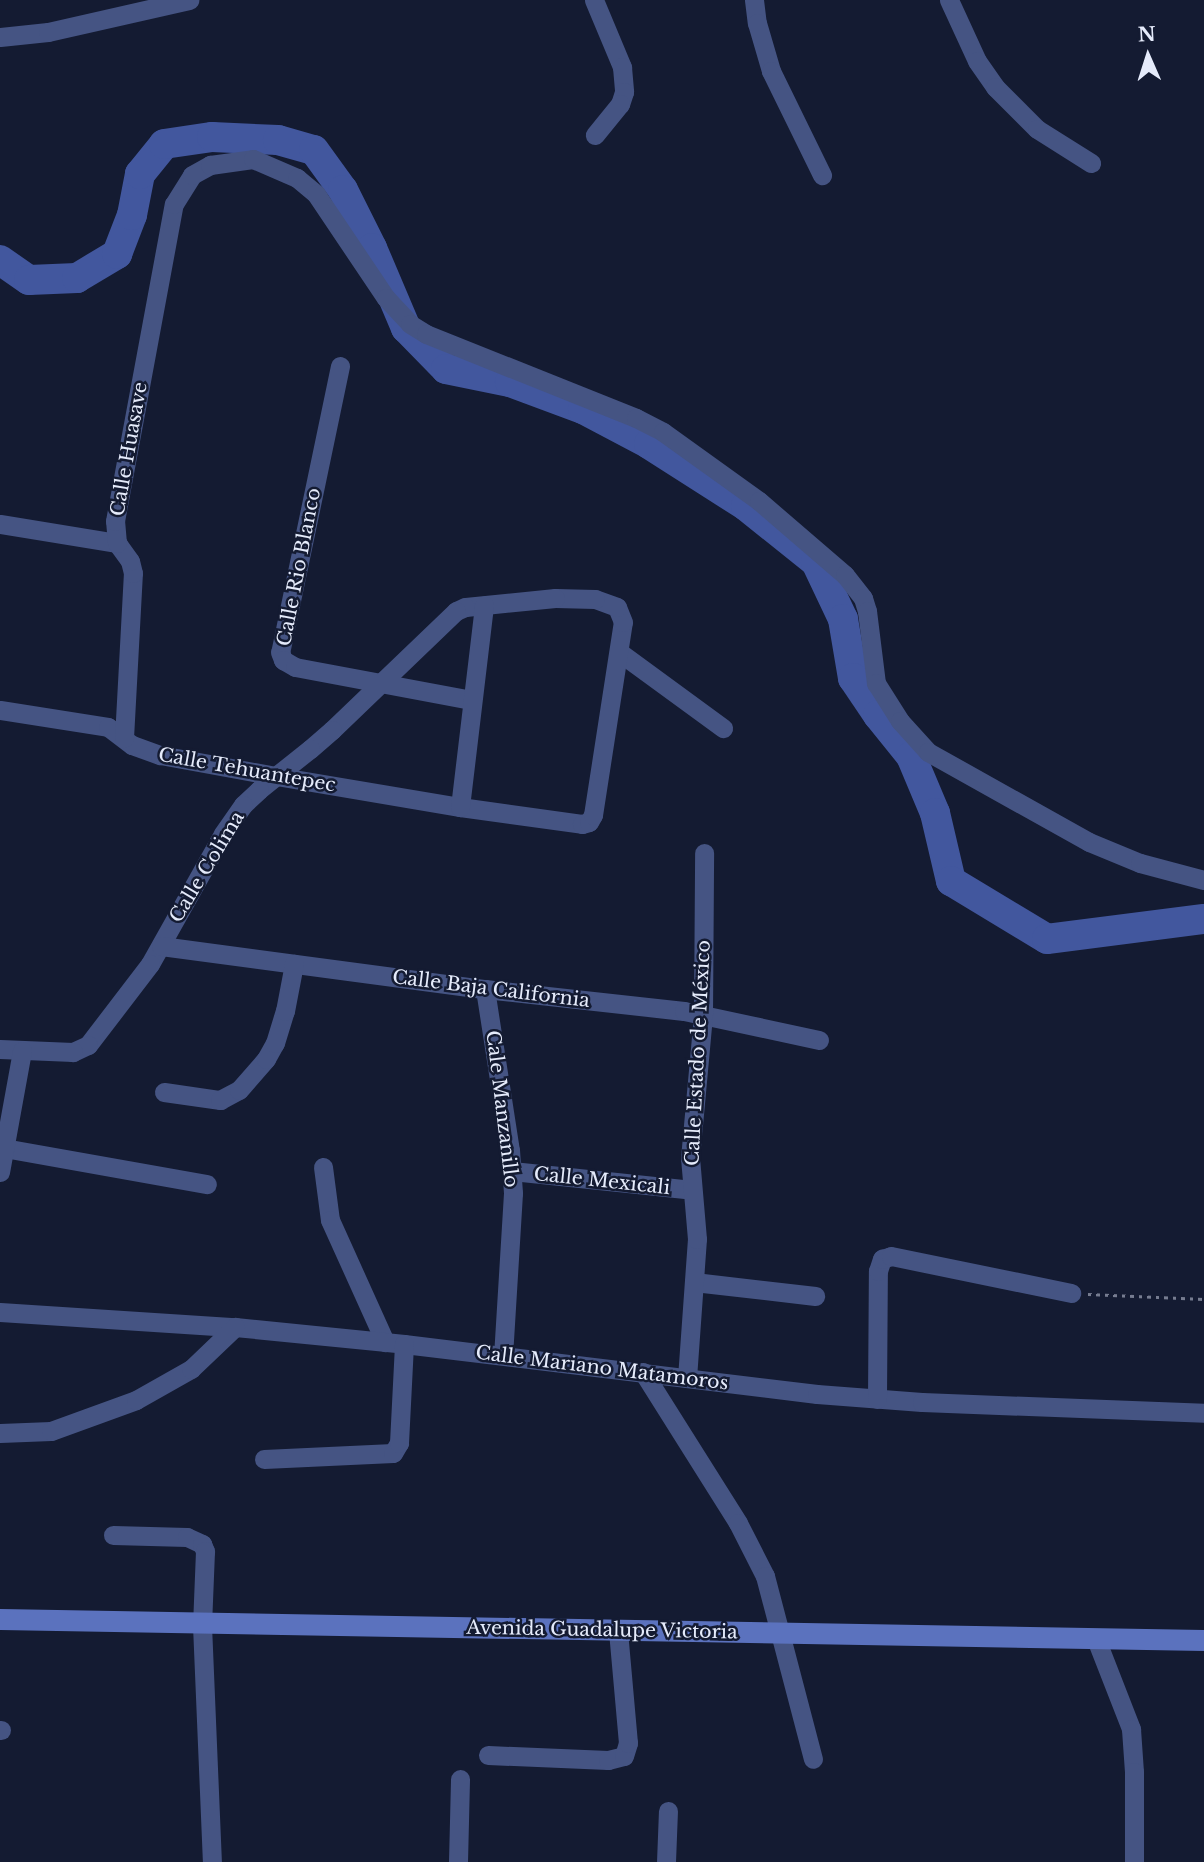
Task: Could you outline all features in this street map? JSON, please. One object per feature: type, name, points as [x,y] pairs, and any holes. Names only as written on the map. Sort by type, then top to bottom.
[{"type":"main road","name":"Avenida Guadalupe Victoria","points":[[0,1619],[202,1625],[1204,1640]]},
{"type":"street","points":[[0,37],[48,32],[189,0]]},
{"type":"street","points":[[594,0],[622,67],[624,92],[620,104],[595,135]]},
{"type":"street","points":[[754,0],[757,23],[772,71],[822,175]]},
{"type":"street","points":[[949,0],[977,61],[995,87],[1037,129],[1091,163]]},
{"type":"street","name":"Calle Huasave","points":[[124,738],[133,573],[130,561],[117,544],[115,521],[174,204],[181,187],[192,174],[210,165],[253,159],[297,178],[316,194],[386,298],[410,324],[426,334],[636,418],[663,432],[760,501],[845,575],[863,598],[867,611],[876,682],[900,721],[928,752],[1089,842],[1140,863],[1204,880]]},
{"type":"street","name":"Calle Rio Blanco","points":[[341,366],[280,652],[288,664],[472,700]]},
{"type":"street","points":[[0,524],[117,544]]},
{"type":"street","points":[[555,598],[608,601],[617,607],[623,622],[619,652],[593,815],[589,822],[572,824],[460,807],[484,605],[555,598]]},
{"type":"street","name":"Calle Colima","points":[[0,1049],[73,1052],[88,1045],[160,946],[223,834],[243,805],[318,743],[456,611],[484,605]]},
{"type":"street","points":[[619,652],[723,728]]},
{"type":"street","name":"Calle Tehuantepec","points":[[0,710],[108,727],[149,752],[460,807]]},
{"type":"street","name":"Calle Estado de México","points":[[687,1378],[698,1223],[692,1190],[691,1139],[703,1014],[704,853]]},
{"type":"street","name":"Calle Baja California","points":[[160,946],[485,989],[703,1014],[820,1040]]},
{"type":"street","points":[[163,1092],[220,1100],[239,1090],[266,1059],[275,1043],[285,1011],[294,964]]},
{"type":"street","name":"Cale Manzanillo","points":[[485,989],[512,1171],[512,1232],[503,1355]]},
{"type":"street","points":[[0,1172],[23,1051]]},
{"type":"street","points":[[4,1148],[206,1184]]},
{"type":"street","points":[[264,1459],[393,1453],[400,1443],[394,1343],[330,1220],[323,1167]]},
{"type":"street","name":"Calle Mexicali","points":[[512,1171],[692,1190]]},
{"type":"street","points":[[877,1399],[877,1271],[882,1259],[891,1256],[1071,1293]]},
{"type":"street","points":[[694,1282],[815,1296]]},
{"type":"street","name":"Calle Mariano Matamoros","points":[[0,1312],[235,1327],[877,1399],[1204,1413]]},
{"type":"street","points":[[0,1433],[51,1431],[136,1400],[191,1369],[235,1327]]},
{"type":"street","points":[[643,1372],[754,1552],[774,1600],[813,1759]]},
{"type":"street","points":[[113,1535],[179,1536],[202,1544],[205,1551],[202,1625],[213,1819],[212,1862]]},
{"type":"street","points":[[488,1755],[608,1760],[624,1756],[628,1743],[618,1630]]},
{"type":"street","points":[[1096,1639],[1131,1729],[1135,1772],[1134,1862]]},
{"type":"street","points":[[458,1862],[460,1779]]},
{"type":"street","points":[[666,1862],[668,1811]]},
{"type":"path","points":[[1071,1293],[1204,1298]]},
{"type":"waterway","points":[[0,260],[29,280],[77,278],[117,254],[132,215],[140,174],[164,144],[212,137],[278,140],[314,150],[343,190],[372,248],[406,328],[446,369],[510,382],[583,409],[649,444],[746,506],[816,562],[843,619],[853,678],[911,756],[935,813],[951,881],[1047,939],[1204,919]]}]
